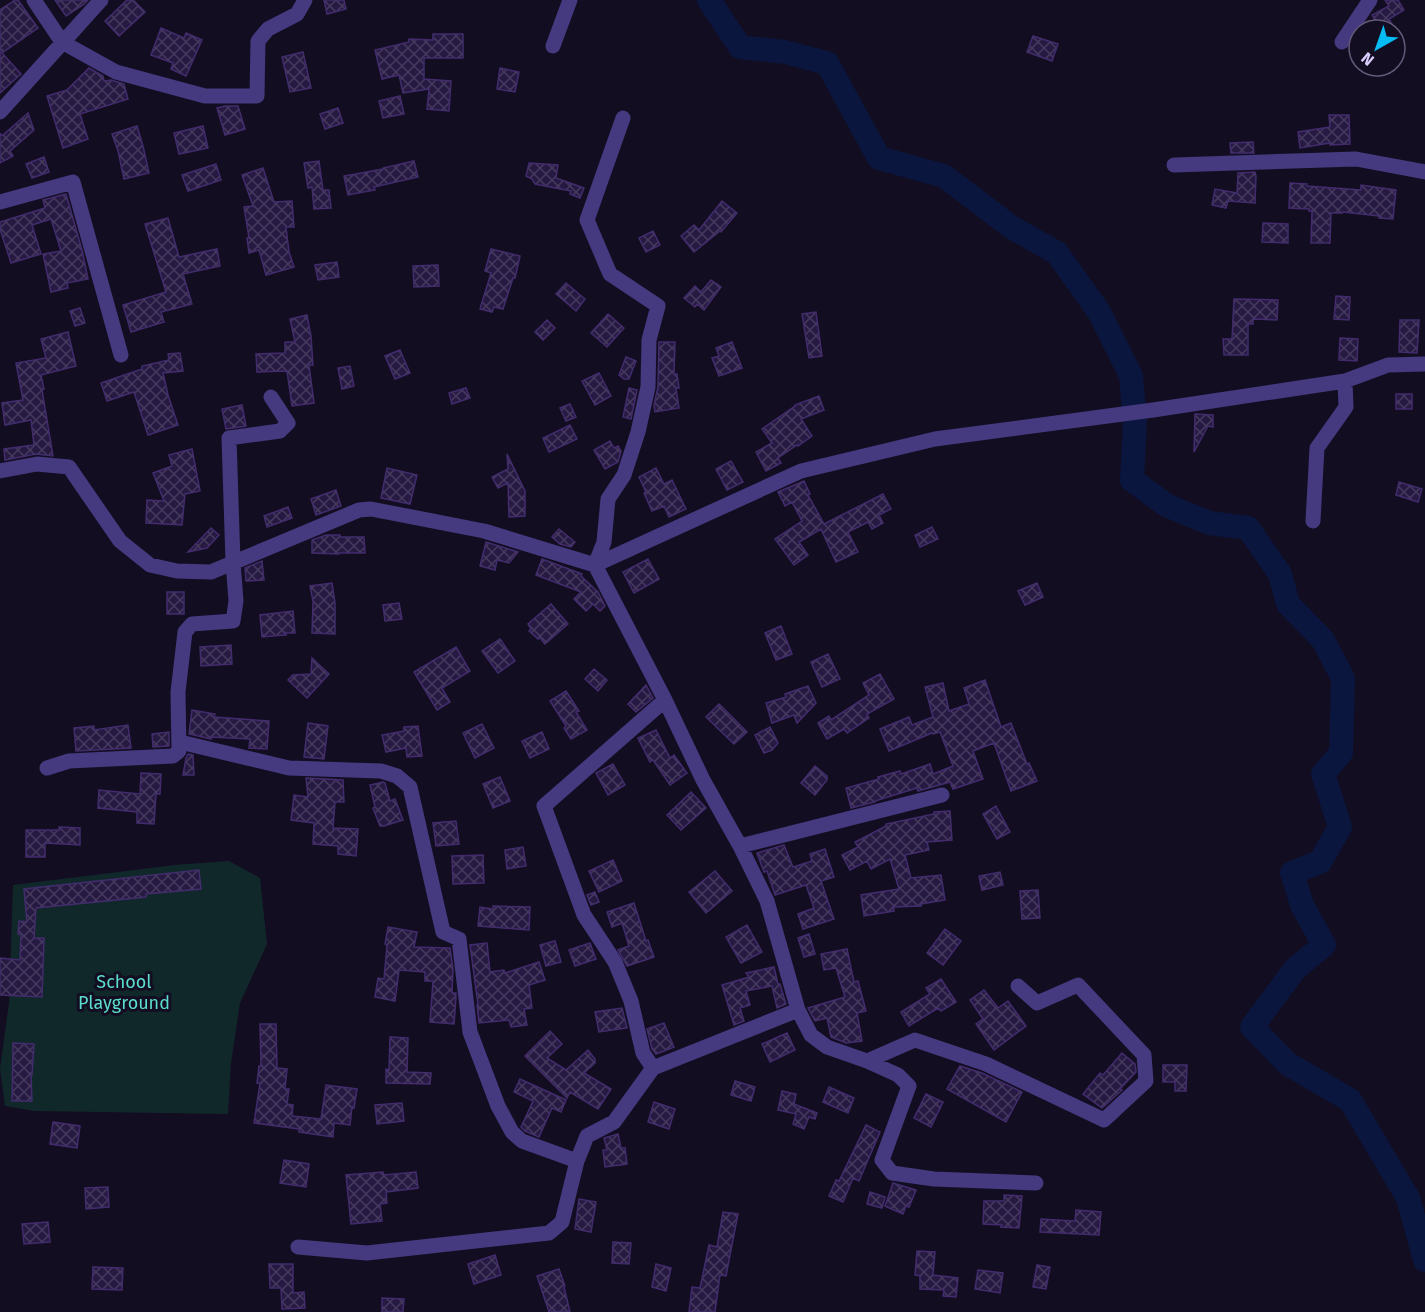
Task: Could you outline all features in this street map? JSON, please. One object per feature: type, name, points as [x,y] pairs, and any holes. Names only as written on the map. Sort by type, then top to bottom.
[{"type":"street","points":[[34,0],[62,42],[116,72],[205,96],[256,96],[258,41],[268,29],[297,14],[305,0]]},
{"type":"street","points":[[0,112],[101,0]]},
{"type":"street","points":[[553,46],[570,0]]},
{"type":"street","points":[[1342,42],[1370,0]]},
{"type":"street","points":[[623,118],[587,220],[610,274],[658,306],[649,340],[648,387],[638,432],[624,475],[608,499],[604,542],[595,565],[665,700],[703,780],[740,846],[767,901],[798,1010],[811,1035],[827,1047],[867,1060],[898,1075],[909,1086],[882,1160],[892,1173],[934,1179],[1036,1183]]},
{"type":"street","points":[[1174,165],[1356,159],[1425,172]]},
{"type":"street","points":[[0,202],[73,182],[122,355]]},
{"type":"street","points":[[0,471],[38,464],[69,467],[120,541],[150,565],[177,571],[211,572],[359,510],[371,509],[484,531],[595,565],[801,471],[935,439],[1126,414],[1345,381],[1388,365],[1425,364]]},
{"type":"street","points":[[1313,521],[1317,448],[1346,406],[1345,381]]},
{"type":"street","points":[[47,768],[69,761],[172,756],[179,751],[178,692],[185,632],[192,624],[233,621],[236,601],[229,438],[280,431],[288,423],[271,397]]},
{"type":"street","points":[[653,1068],[643,1053],[631,1001],[623,981],[615,962],[584,915],[544,806],[665,700]]},
{"type":"street","points":[[180,742],[289,768],[381,771],[397,776],[410,787],[443,932],[459,939],[470,1032],[498,1106],[512,1132],[522,1140],[577,1161]]},
{"type":"street","points":[[740,846],[942,795]]},
{"type":"street","points":[[867,1060],[915,1040],[986,1064],[1104,1120],[1146,1081],[1144,1055],[1078,985],[1037,1003],[1018,986]]},
{"type":"street","points":[[298,1247],[367,1253],[549,1233],[562,1222],[577,1161],[587,1136],[614,1122],[653,1068],[798,1010]]},
{"type":"green space","name":"School Playground","points":[[229,861],[260,878],[267,944],[240,1003],[231,1063],[228,1114],[35,1111],[5,1106],[0,1069],[9,1003],[13,885],[175,865]]},
{"type":"building","points":[[18,0],[38,28],[2,53],[21,74],[0,93],[0,10]]},
{"type":"building","points":[[55,0],[88,0],[66,16]]},
{"type":"building","points":[[127,0],[133,0],[145,12],[119,36],[105,21]]},
{"type":"building","points":[[324,0],[344,0],[346,9],[327,14]]},
{"type":"building","points":[[1385,0],[1398,0],[1404,10],[1391,18],[1374,18],[1372,15],[1389,6]]},
{"type":"building","points":[[161,28],[184,38],[186,33],[202,40],[186,76],[171,69],[173,63],[151,55]]},
{"type":"building","points":[[433,34],[463,34],[463,58],[424,58],[424,79],[451,81],[449,111],[427,109],[429,89],[403,93],[399,75],[382,79],[375,50],[409,42],[409,39],[433,40]]},
{"type":"building","points":[[1033,36],[1058,44],[1052,61],[1027,52]]},
{"type":"building","points":[[303,52],[311,88],[290,92],[282,57]]},
{"type":"building","points":[[89,68],[103,76],[104,81],[111,80],[124,84],[128,99],[80,114],[88,139],[63,148],[47,96],[67,90]]},
{"type":"building","points":[[500,68],[519,72],[515,92],[497,89]]},
{"type":"building","points":[[400,96],[404,114],[383,118],[379,101]]},
{"type":"building","points":[[238,106],[245,129],[225,135],[217,108]]},
{"type":"building","points":[[338,108],[343,123],[325,129],[320,114]]},
{"type":"building","points":[[28,113],[34,130],[10,151],[13,156],[0,163],[0,133],[3,135]]},
{"type":"building","points":[[1329,115],[1349,115],[1350,144],[1330,145],[1330,143],[1300,148],[1298,132],[1330,127]]},
{"type":"building","points":[[137,126],[149,173],[124,179],[112,134]]},
{"type":"building","points":[[203,126],[208,148],[179,154],[174,133]]},
{"type":"building","points":[[1253,142],[1254,153],[1231,153],[1230,143]]},
{"type":"building","points":[[44,157],[49,172],[32,178],[26,164]]},
{"type":"building","points":[[319,161],[323,190],[329,190],[331,208],[314,209],[312,187],[308,188],[304,163]]},
{"type":"building","points":[[414,161],[418,177],[374,187],[375,190],[348,195],[344,176]]},
{"type":"building","points":[[529,163],[558,165],[556,178],[584,188],[580,198],[570,194],[571,191],[535,184],[526,176]]},
{"type":"building","points":[[216,164],[221,180],[188,191],[182,175]]},
{"type":"building","points":[[263,168],[274,202],[292,201],[294,227],[286,227],[289,252],[294,267],[266,275],[259,250],[249,253],[244,207],[253,206],[242,175]]},
{"type":"building","points":[[1255,172],[1255,203],[1228,201],[1226,208],[1212,205],[1215,189],[1237,193],[1238,173]]},
{"type":"building","points":[[1290,183],[1361,190],[1361,185],[1396,190],[1393,219],[1343,212],[1331,213],[1330,243],[1311,243],[1312,211],[1289,208]]},
{"type":"building","points":[[66,194],[88,279],[67,283],[68,288],[51,292],[43,254],[61,251],[51,219],[32,225],[41,254],[11,263],[0,229],[0,222],[45,208],[43,200]]},
{"type":"building","points":[[722,201],[737,213],[721,232],[694,252],[681,236],[694,225],[699,230]]},
{"type":"building","points":[[168,218],[179,257],[217,249],[220,266],[183,274],[192,304],[161,312],[164,322],[131,332],[123,305],[166,292],[145,224]]},
{"type":"building","points":[[1263,223],[1288,224],[1288,243],[1262,242]]},
{"type":"building","points":[[653,231],[660,245],[646,252],[639,238]]},
{"type":"building","points":[[491,249],[520,256],[515,278],[513,278],[503,309],[494,307],[492,312],[480,309],[491,273],[485,271]]},
{"type":"building","points":[[337,262],[339,277],[318,280],[315,265]]},
{"type":"building","points":[[438,265],[439,286],[414,287],[413,266]]},
{"type":"building","points":[[711,280],[721,287],[704,310],[697,304],[695,307],[684,298],[695,286],[701,292]]},
{"type":"building","points":[[566,283],[585,299],[576,311],[556,294]]},
{"type":"building","points":[[1336,296],[1350,297],[1349,320],[1334,319]]},
{"type":"building","points":[[1234,299],[1278,300],[1277,320],[1253,319],[1253,324],[1248,324],[1248,355],[1224,355],[1223,339],[1232,339]]},
{"type":"building","points":[[80,308],[85,323],[75,326],[70,311]]},
{"type":"building","points":[[816,312],[822,356],[809,358],[802,314]]},
{"type":"building","points":[[608,314],[624,328],[607,347],[591,333]]},
{"type":"building","points":[[307,315],[311,336],[313,365],[309,365],[314,403],[292,406],[287,371],[257,372],[256,354],[285,353],[285,342],[295,342],[290,319]]},
{"type":"building","points":[[547,320],[555,328],[543,340],[535,332]]},
{"type":"building","points":[[1400,320],[1419,320],[1417,353],[1399,352]]},
{"type":"building","points":[[68,332],[76,366],[41,375],[53,456],[36,454],[5,460],[4,449],[34,445],[31,420],[5,425],[2,403],[23,400],[16,363],[46,358],[41,339]]},
{"type":"building","points":[[1340,338],[1358,339],[1357,361],[1339,360]]},
{"type":"building","points":[[659,342],[675,342],[674,374],[677,374],[679,388],[676,388],[679,408],[655,412],[654,405],[658,387]]},
{"type":"building","points":[[732,342],[742,368],[719,376],[712,358],[719,356],[716,348]]},
{"type":"building","points":[[400,350],[410,373],[395,379],[385,356]]},
{"type":"building","points":[[180,353],[183,371],[163,373],[178,425],[148,435],[134,392],[107,401],[101,383],[142,369],[142,366],[169,360],[168,354]]},
{"type":"building","points":[[626,357],[636,361],[629,379],[624,379],[619,375]]},
{"type":"building","points":[[350,366],[354,386],[342,389],[338,368]]},
{"type":"building","points":[[599,373],[611,396],[595,405],[582,381]]},
{"type":"building","points":[[466,388],[470,398],[452,404],[449,393]]},
{"type":"building","points":[[629,388],[637,390],[631,419],[623,417]]},
{"type":"building","points":[[1396,394],[1412,394],[1412,409],[1396,409]]},
{"type":"building","points":[[819,396],[824,410],[801,419],[812,436],[778,458],[781,463],[766,471],[756,452],[772,443],[762,429],[795,405]]},
{"type":"building","points":[[570,404],[576,417],[566,421],[560,408]]},
{"type":"building","points":[[242,405],[246,426],[226,429],[222,409]]},
{"type":"building","points":[[1195,414],[1213,415],[1213,427],[1208,426],[1194,452]]},
{"type":"building","points":[[570,425],[577,439],[549,452],[543,438]]},
{"type":"building","points":[[610,441],[614,448],[618,446],[621,451],[618,462],[605,469],[594,450]]},
{"type":"building","points":[[192,449],[200,491],[185,494],[182,525],[146,523],[147,500],[164,501],[153,473],[172,466],[169,455]]},
{"type":"building","points":[[507,454],[525,491],[525,516],[509,517],[508,483],[498,488],[492,477],[508,469]]},
{"type":"building","points":[[731,461],[743,482],[727,490],[716,469]]},
{"type":"building","points":[[387,468],[417,475],[410,504],[381,498]]},
{"type":"building","points":[[656,468],[664,484],[672,480],[686,509],[669,517],[664,506],[652,511],[639,477]]},
{"type":"building","points":[[804,481],[810,494],[808,495],[824,524],[883,494],[891,509],[879,515],[883,523],[872,529],[868,522],[848,532],[858,552],[836,562],[821,529],[799,542],[808,555],[794,565],[775,539],[802,521],[792,502],[785,506],[778,492]]},
{"type":"building","points":[[1399,482],[1422,489],[1418,502],[1396,495]]},
{"type":"building","points":[[336,490],[341,506],[316,515],[311,499]]},
{"type":"building","points":[[288,507],[292,518],[267,527],[264,516]]},
{"type":"building","points":[[932,527],[938,539],[920,547],[915,535]]},
{"type":"building","points":[[211,528],[219,535],[207,548],[188,552]]},
{"type":"building","points":[[559,529],[575,542],[571,547],[560,544],[552,537]]},
{"type":"building","points":[[326,535],[364,537],[365,553],[312,553],[312,540]]},
{"type":"building","points":[[486,542],[518,552],[509,563],[497,560],[495,570],[480,566]]},
{"type":"building","points":[[542,559],[582,574],[581,576],[598,592],[605,606],[600,611],[593,604],[586,611],[574,599],[581,592],[536,575]]},
{"type":"building","points":[[648,559],[659,579],[634,593],[623,572]]},
{"type":"building","points":[[262,561],[264,580],[246,581],[245,568]]},
{"type":"building","points":[[332,583],[335,603],[335,634],[312,633],[313,601],[310,586]]},
{"type":"building","points":[[1037,583],[1043,597],[1025,605],[1018,591]]},
{"type":"building","points":[[167,592],[184,592],[184,614],[167,614]]},
{"type":"building","points":[[399,603],[402,619],[385,621],[383,605]]},
{"type":"building","points":[[551,604],[568,624],[545,644],[529,631],[531,629],[528,624]]},
{"type":"building","points":[[293,611],[295,633],[262,637],[260,615]]},
{"type":"building","points":[[781,626],[792,654],[776,660],[765,633]]},
{"type":"building","points":[[500,639],[515,661],[498,673],[482,651]]},
{"type":"building","points":[[231,645],[232,664],[201,666],[200,647]]},
{"type":"building","points":[[456,647],[470,671],[442,688],[450,702],[437,710],[414,672]]},
{"type":"building","points":[[828,654],[840,679],[822,687],[811,662]]},
{"type":"building","points":[[312,658],[329,674],[307,698],[288,680],[293,675],[311,674]]},
{"type":"building","points":[[594,669],[607,680],[598,691],[585,679]]},
{"type":"building","points":[[880,674],[894,699],[867,714],[869,718],[847,733],[844,729],[827,739],[818,723],[829,716],[831,720],[869,695],[863,683]]},
{"type":"building","points":[[985,680],[1001,727],[1011,723],[1027,764],[1029,763],[1037,781],[1011,791],[994,743],[973,751],[983,779],[953,789],[950,782],[918,791],[917,788],[851,808],[846,788],[930,764],[933,774],[953,766],[940,732],[932,733],[889,751],[880,729],[909,717],[912,725],[933,717],[925,687],[943,683],[949,711],[969,704],[964,688]]},
{"type":"building","points":[[646,685],[653,698],[636,712],[628,704]]},
{"type":"building","points":[[808,686],[816,703],[797,723],[794,715],[772,723],[766,703],[786,697],[785,694]]},
{"type":"building","points":[[566,691],[579,711],[576,712],[587,730],[571,739],[564,728],[566,726],[550,701]]},
{"type":"building","points":[[719,704],[747,732],[734,744],[706,717]]},
{"type":"building","points":[[192,710],[215,714],[214,717],[269,721],[267,749],[249,748],[250,739],[211,737],[211,739],[189,734]]},
{"type":"building","points":[[308,723],[328,726],[324,759],[304,757]]},
{"type":"building","points":[[482,724],[494,748],[475,758],[463,733]]},
{"type":"building","points":[[128,725],[131,748],[76,751],[74,728],[94,726],[94,730]]},
{"type":"building","points":[[418,726],[422,756],[407,757],[406,748],[386,752],[382,735],[404,731],[404,727]]},
{"type":"building","points":[[770,727],[778,743],[772,750],[764,753],[755,735]]},
{"type":"building","points":[[656,730],[670,758],[674,755],[687,773],[670,785],[653,760],[650,762],[638,738]]},
{"type":"building","points":[[169,732],[169,746],[153,747],[152,734]]},
{"type":"building","points":[[542,732],[549,749],[530,758],[522,741]]},
{"type":"building","points":[[188,754],[193,755],[194,775],[183,775]]},
{"type":"building","points":[[613,764],[625,785],[608,795],[596,773]]},
{"type":"building","points":[[815,766],[827,776],[827,780],[815,795],[801,783]]},
{"type":"building","points":[[141,773],[161,774],[160,794],[156,794],[154,824],[137,823],[137,812],[98,808],[99,790],[140,794]]},
{"type":"building","points":[[500,777],[510,801],[493,808],[483,784]]},
{"type":"building","points":[[306,778],[343,780],[344,802],[335,802],[333,828],[358,829],[356,856],[338,854],[338,846],[313,844],[314,823],[291,820],[294,795],[308,797]]},
{"type":"building","points":[[383,782],[390,801],[395,799],[403,820],[380,826],[373,808],[375,807],[370,785]]},
{"type":"building","points":[[691,792],[706,808],[681,830],[667,815]]},
{"type":"building","points":[[996,806],[1010,832],[997,839],[983,814]]},
{"type":"building","points":[[950,811],[952,840],[927,842],[929,850],[905,855],[911,878],[941,875],[945,900],[921,904],[921,906],[894,907],[894,911],[864,916],[861,895],[899,889],[890,859],[871,869],[867,861],[850,870],[842,855],[858,847],[855,842],[886,824],[934,814],[934,812]]},
{"type":"building","points":[[456,821],[459,844],[436,846],[433,823]]},
{"type":"building","points":[[59,827],[80,828],[80,845],[45,843],[45,857],[26,857],[26,830],[59,830]]},
{"type":"building","points":[[784,845],[793,867],[812,861],[810,854],[825,849],[834,877],[821,881],[834,919],[803,929],[798,914],[814,908],[806,885],[775,895],[767,871],[764,872],[757,853]]},
{"type":"building","points":[[523,847],[526,866],[507,869],[505,850]]},
{"type":"building","points":[[483,855],[484,883],[453,884],[452,856]]},
{"type":"building","points":[[613,860],[622,881],[599,892],[589,871]]},
{"type":"building","points":[[199,870],[201,889],[36,908],[34,938],[44,938],[42,997],[0,995],[0,958],[20,960],[19,921],[27,922],[24,889]]},
{"type":"building","points":[[715,871],[732,891],[706,913],[689,892]]},
{"type":"building","points":[[1000,872],[1003,885],[982,890],[979,876]]},
{"type":"building","points":[[1038,890],[1040,918],[1022,919],[1020,891]]},
{"type":"building","points":[[595,892],[599,902],[591,905],[587,895]]},
{"type":"building","points":[[634,903],[646,941],[648,940],[654,957],[627,966],[618,950],[629,946],[622,923],[612,927],[607,912]]},
{"type":"building","points":[[493,906],[530,907],[529,930],[478,926],[480,907],[493,909]]},
{"type":"building","points":[[747,925],[762,952],[741,963],[726,937]]},
{"type":"building","points":[[388,927],[417,932],[414,947],[450,948],[453,969],[452,993],[456,993],[454,1024],[430,1022],[433,981],[425,981],[425,972],[399,970],[395,1001],[375,997],[378,978],[384,979]]},
{"type":"building","points":[[945,929],[961,941],[943,965],[927,953]]},
{"type":"building","points":[[809,934],[815,954],[804,957],[798,938]]},
{"type":"building","points":[[555,941],[561,962],[546,966],[540,945]]},
{"type":"building","points":[[487,943],[490,972],[504,970],[505,973],[539,962],[545,980],[529,985],[532,1008],[524,1009],[527,1025],[511,1027],[509,1020],[479,1023],[470,945]]},
{"type":"building","points":[[590,943],[596,959],[575,966],[569,950]]},
{"type":"building","points":[[847,949],[854,982],[858,981],[866,1011],[857,1013],[862,1041],[846,1043],[831,1037],[827,1018],[815,1021],[808,1008],[845,997],[836,968],[824,970],[821,954]]},
{"type":"building","points":[[774,967],[786,1004],[777,1008],[772,986],[746,991],[750,1005],[740,1008],[744,1021],[734,1025],[722,985],[749,977],[746,973]]},
{"type":"building","points":[[941,979],[956,1002],[941,1011],[938,1008],[909,1026],[901,1012],[930,994],[926,988]]},
{"type":"building","points":[[984,990],[998,1008],[1008,1001],[1026,1026],[994,1050],[976,1024],[983,1019],[970,1000]]},
{"type":"building","points":[[622,1008],[627,1028],[599,1032],[595,1012]]},
{"type":"building","points":[[664,1023],[674,1047],[656,1054],[652,1049],[647,1029]]},
{"type":"building","points":[[260,1024],[276,1024],[277,1068],[287,1069],[285,1089],[289,1089],[287,1104],[293,1105],[292,1116],[321,1119],[326,1085],[357,1089],[350,1125],[334,1123],[333,1137],[299,1132],[299,1129],[254,1123],[260,1083],[257,1083],[259,1066],[261,1066]]},
{"type":"building","points":[[550,1031],[562,1044],[547,1058],[566,1070],[588,1050],[595,1059],[595,1063],[584,1073],[611,1089],[598,1109],[570,1092],[567,1098],[525,1056]]},
{"type":"building","points":[[787,1033],[795,1050],[770,1062],[762,1044]]},
{"type":"building","points":[[390,1037],[408,1038],[407,1072],[431,1073],[430,1084],[386,1083],[386,1069],[389,1070]]},
{"type":"building","points":[[13,1043],[34,1044],[31,1075],[32,1101],[12,1101]]},
{"type":"building","points":[[1122,1053],[1135,1064],[1136,1072],[1120,1089],[1122,1090],[1102,1108],[1083,1094],[1100,1073],[1103,1075]]},
{"type":"building","points":[[1163,1065],[1187,1065],[1186,1091],[1175,1091],[1175,1082],[1163,1082]]},
{"type":"building","points":[[960,1066],[982,1073],[1022,1092],[1006,1122],[947,1089]]},
{"type":"building","points":[[520,1079],[566,1100],[561,1112],[552,1108],[539,1137],[521,1127],[533,1101],[514,1092]]},
{"type":"building","points":[[735,1081],[755,1087],[751,1101],[731,1095]]},
{"type":"building","points":[[829,1087],[854,1098],[848,1113],[823,1102]]},
{"type":"building","points":[[782,1091],[796,1094],[794,1104],[817,1113],[815,1119],[809,1117],[804,1129],[793,1124],[796,1114],[778,1110]]},
{"type":"building","points":[[926,1094],[943,1102],[931,1127],[914,1118]]},
{"type":"building","points":[[654,1102],[675,1109],[669,1129],[648,1122]]},
{"type":"building","points":[[402,1103],[404,1121],[377,1124],[375,1105]]},
{"type":"building","points":[[53,1122],[80,1126],[77,1148],[50,1144]]},
{"type":"building","points":[[866,1125],[880,1132],[859,1181],[853,1178],[843,1202],[829,1196],[836,1180],[839,1181]]},
{"type":"building","points":[[618,1134],[621,1148],[625,1148],[627,1164],[605,1167],[603,1150],[607,1150],[604,1138]]},
{"type":"building","points":[[284,1160],[309,1164],[306,1187],[280,1183]]},
{"type":"building","points":[[383,1172],[384,1175],[416,1172],[418,1188],[386,1192],[387,1203],[380,1204],[382,1221],[351,1224],[346,1175]]},
{"type":"building","points":[[893,1183],[916,1190],[909,1207],[906,1206],[903,1214],[885,1206]]},
{"type":"building","points":[[108,1187],[109,1207],[86,1209],[85,1188]]},
{"type":"building","points":[[870,1192],[885,1197],[882,1208],[867,1204]]},
{"type":"building","points":[[1004,1195],[1022,1196],[1019,1228],[983,1224],[984,1201],[1004,1201]]},
{"type":"building","points":[[579,1199],[596,1202],[591,1232],[575,1229]]},
{"type":"building","points":[[1076,1210],[1101,1212],[1099,1235],[1040,1232],[1041,1219],[1075,1221]]},
{"type":"building","points":[[723,1212],[738,1214],[726,1276],[720,1275],[715,1312],[689,1312],[692,1287],[700,1288],[709,1245],[717,1247]]},
{"type":"building","points":[[48,1222],[50,1242],[24,1244],[22,1224]]},
{"type":"building","points":[[613,1242],[631,1243],[629,1264],[612,1263]]},
{"type":"building","points":[[917,1251],[935,1252],[933,1275],[958,1278],[956,1297],[943,1296],[944,1290],[920,1289],[920,1276],[915,1275]]},
{"type":"building","points":[[495,1255],[501,1275],[474,1284],[468,1264]]},
{"type":"building","points":[[269,1264],[293,1264],[293,1293],[304,1292],[305,1308],[282,1309],[281,1288],[270,1288]]},
{"type":"building","points":[[656,1264],[671,1268],[666,1291],[652,1287]]},
{"type":"building","points":[[1037,1265],[1050,1267],[1046,1289],[1033,1287]]},
{"type":"building","points":[[93,1267],[123,1268],[122,1290],[92,1289]]},
{"type":"building","points":[[559,1269],[570,1312],[549,1312],[537,1276]]},
{"type":"building","points":[[978,1270],[1003,1273],[1000,1293],[975,1289]]},
{"type":"building","points":[[382,1298],[404,1299],[403,1312],[382,1312]]},
{"type":"waterway","points":[[709,0],[740,47],[785,52],[827,63],[879,158],[944,176],[1011,227],[1057,253],[1099,312],[1131,376],[1135,422],[1132,480],[1166,505],[1209,523],[1248,528],[1280,574],[1288,604],[1323,640],[1343,678],[1341,753],[1323,774],[1340,827],[1320,862],[1292,873],[1302,905],[1324,945],[1295,969],[1252,1027],[1288,1064],[1350,1100],[1408,1198],[1425,1260]]}]
